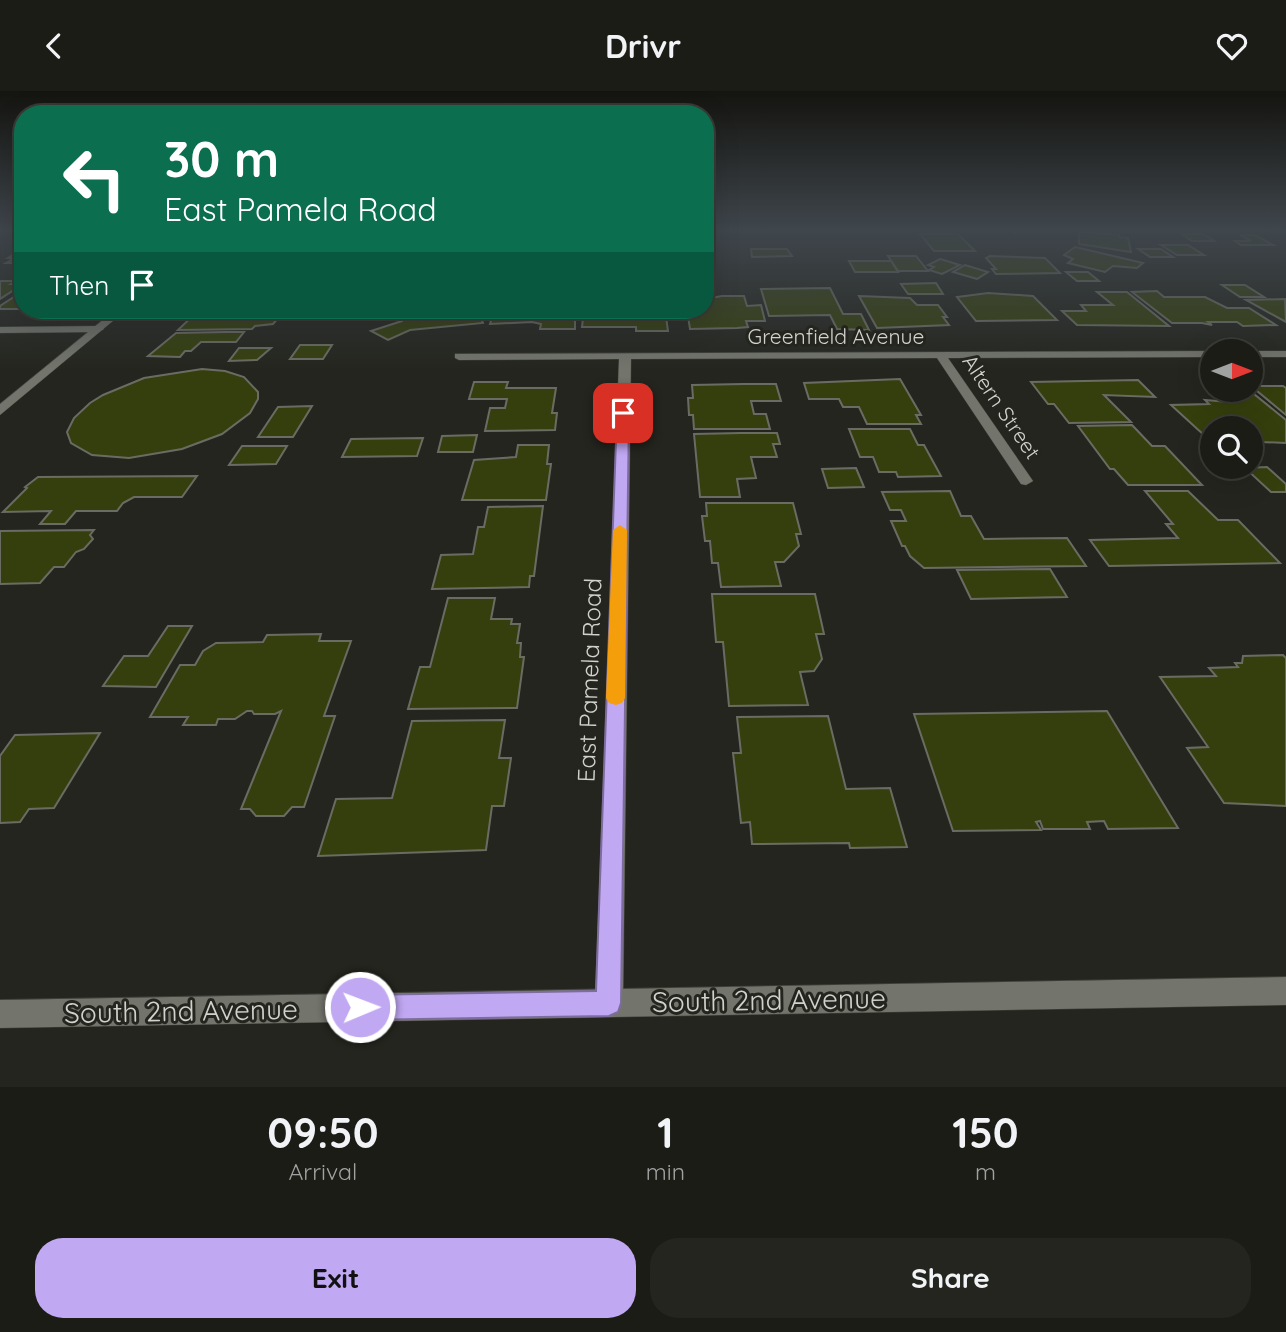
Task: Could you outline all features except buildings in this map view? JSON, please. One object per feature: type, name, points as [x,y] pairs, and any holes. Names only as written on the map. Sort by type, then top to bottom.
[{"type":"street","points":[[0,411],[110,319]]},
{"type":"street","points":[[0,330],[98,329]]},
{"type":"street","name":"Greenfield Avenue","points":[[459,356],[625,358],[1200,354]]},
{"type":"street","points":[[1264,354],[1286,354]]},
{"type":"street","name":"Altern Street","points":[[941,356],[1026,481]]},
{"type":"street","name":"East Pamela Road","points":[[609,1003],[625,358]]},
{"type":"street","name":"South 2nd Avenue","points":[[0,1014],[1286,991]]},
{"type":"slow traffic","points":[[616,698],[620,530]]},
{"type":"route","points":[[360,1007],[609,1003],[623,413]]}]
